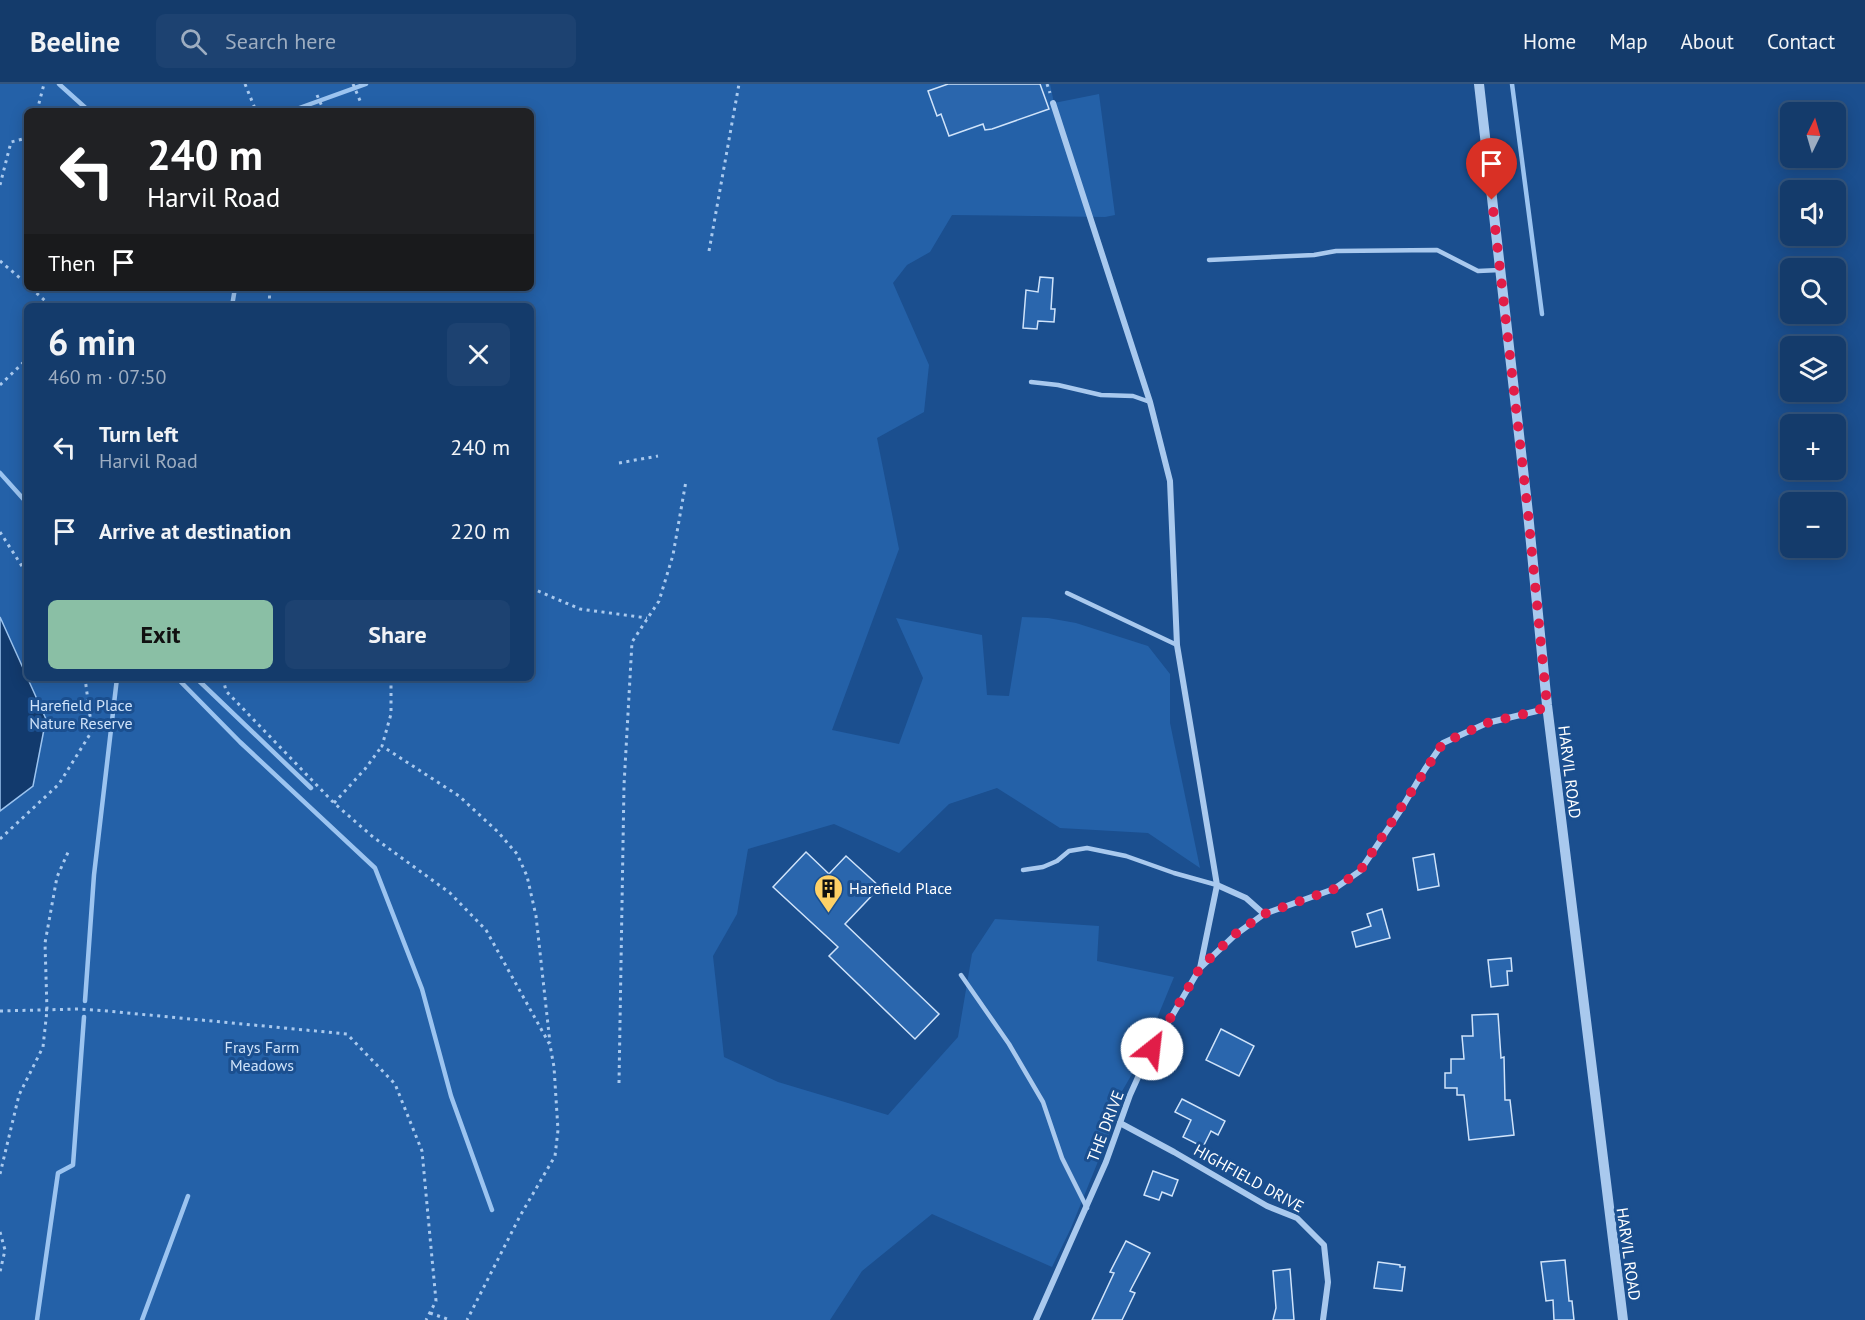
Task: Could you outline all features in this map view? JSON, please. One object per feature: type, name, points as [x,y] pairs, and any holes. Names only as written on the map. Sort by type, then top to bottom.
[{"type":"street","name":"HARVIL ROAD","points":[[1479,84],[1528,513],[1547,705],[1623,1320]]},
{"type":"street","points":[[1053,103],[1150,402],[1170,480],[1177,645],[1217,885],[1200,968]]},
{"type":"street","name":"THE DRIVE","points":[[1036,1320],[1087,1208],[1144,1064],[1200,968],[1234,935],[1264,914],[1334,889],[1360,871],[1443,743],[1487,723],[1537,711],[1547,705]]},
{"type":"street","points":[[1217,885],[1246,898],[1264,914]]},
{"type":"street","name":"HIGHFIELD DRIVE","points":[[1120,1123],[1267,1206],[1297,1218],[1324,1245],[1328,1282],[1323,1320]]},
{"type":"lane","points":[[1209,260],[1314,255],[1336,251],[1437,250],[1478,271],[1500,270]]},
{"type":"lane","points":[[1031,382],[1101,395],[1133,396],[1150,402]]},
{"type":"lane","points":[[1067,593],[1177,645]]},
{"type":"lane","points":[[1023,870],[1043,867],[1057,861],[1069,851],[1087,848],[1126,856],[1217,885]]},
{"type":"lane","points":[[961,975],[1009,1044],[1043,1102],[1062,1158],[1087,1208]]},
{"type":"path","points":[[38,108],[44,84]]},
{"type":"path","points":[[245,84],[255,108]]},
{"type":"path","points":[[353,84],[361,103]]},
{"type":"path","points":[[709,251],[739,84]]},
{"type":"path","points":[[317,95],[323,108]]},
{"type":"path","points":[[0,185],[11,142],[24,139]]},
{"type":"path","points":[[0,261],[24,281]]},
{"type":"path","points":[[35,291],[48,303]]},
{"type":"path","points":[[0,385],[24,362]]},
{"type":"path","points":[[619,463],[658,456]]},
{"type":"path","points":[[619,1083],[624,785],[632,642],[658,600],[673,555],[686,481]]},
{"type":"path","points":[[0,532],[24,569]]},
{"type":"path","points":[[534,589],[580,609],[647,618]]},
{"type":"path","points":[[0,839],[59,784],[92,731],[85,681]]},
{"type":"path","points":[[224,681],[226,691],[334,803],[373,837],[450,893],[486,930],[550,1045]]},
{"type":"path","points":[[334,803],[365,769],[382,746],[391,714],[391,681]]},
{"type":"path","points":[[382,746],[459,796],[518,854],[527,876],[536,916],[554,1067],[558,1130],[555,1156],[520,1216],[467,1320]]},
{"type":"path","points":[[0,1174],[19,1095],[43,1047],[47,1010],[45,943],[57,877],[69,850]]},
{"type":"path","points":[[0,1011],[78,1009],[347,1034],[395,1084],[422,1150],[436,1301],[426,1320]]},
{"type":"path","points":[[0,1232],[5,1250],[0,1272]]},
{"type":"path","points":[[430,1313],[450,1320]]},
{"type":"green space","points":[[0,84],[1050,84],[1054,103],[1099,94],[1115,215],[1105,217],[952,215],[930,252],[907,265],[893,283],[929,365],[924,412],[877,438],[899,549],[832,730],[899,744],[923,678],[896,618],[982,635],[987,695],[1009,696],[1022,617],[1048,618],[1076,623],[1148,646],[1170,674],[1170,723],[1200,868],[1148,833],[1060,828],[997,788],[949,804],[899,853],[834,824],[748,849],[737,914],[713,956],[724,1057],[778,1082],[888,1115],[958,1037],[972,954],[995,919],[1099,926],[1097,961],[1174,977],[1139,1062],[1121,1093],[1114,1122],[1071,1228],[1052,1267],[932,1214],[862,1271],[830,1320],[0,1320],[0,811],[46,719],[28,681],[534,681],[534,303],[24,303],[24,670],[0,617]]},
{"type":"shaded area","points":[[0,617],[24,670],[24,681],[29,681],[46,719],[33,786],[0,811]]},
{"type":"building","points":[[948,84],[1040,84],[1049,109],[992,129],[985,130],[983,124],[949,136],[941,114],[937,116],[928,91]]},
{"type":"building","points":[[1040,277],[1053,278],[1051,309],[1055,309],[1054,322],[1038,321],[1037,329],[1023,328],[1026,290],[1038,292]]},
{"type":"building","points":[[806,852],[829,874],[846,856],[880,887],[845,924],[939,1014],[915,1039],[829,956],[838,947],[773,887]]},
{"type":"building","points":[[1434,854],[1439,886],[1418,890],[1413,858]]},
{"type":"building","points":[[1382,909],[1390,938],[1356,947],[1352,932],[1371,926],[1367,914]]},
{"type":"building","points":[[1511,958],[1512,971],[1507,971],[1508,985],[1491,987],[1488,960]]},
{"type":"building","points":[[1498,1014],[1501,1058],[1504,1057],[1505,1100],[1510,1100],[1514,1135],[1469,1140],[1464,1095],[1457,1095],[1457,1088],[1445,1088],[1445,1073],[1451,1073],[1451,1059],[1464,1059],[1462,1036],[1473,1036],[1472,1015]]},
{"type":"building","points":[[1221,1029],[1254,1046],[1239,1076],[1206,1060]]},
{"type":"building","points":[[1182,1099],[1225,1121],[1218,1135],[1211,1131],[1203,1147],[1183,1137],[1191,1120],[1175,1112]]},
{"type":"building","points":[[1153,1171],[1178,1180],[1172,1196],[1162,1192],[1159,1200],[1144,1195]]},
{"type":"building","points":[[1126,1241],[1150,1253],[1130,1291],[1135,1293],[1122,1320],[1092,1320],[1114,1273],[1110,1272]]},
{"type":"building","points":[[1565,1260],[1569,1301],[1572,1301],[1574,1320],[1554,1320],[1553,1300],[1546,1301],[1541,1262]]},
{"type":"building","points":[[1378,1262],[1405,1267],[1402,1291],[1374,1288]]},
{"type":"building","points":[[1290,1269],[1294,1320],[1273,1320],[1276,1308],[1273,1271]]},
{"type":"waterway","points":[[59,84],[86,108]]},
{"type":"waterway","points":[[299,108],[366,84]]},
{"type":"waterway","points":[[1512,84],[1542,314]]},
{"type":"waterway","points":[[232,303],[234,291]]},
{"type":"waterway","points":[[0,473],[24,500]]},
{"type":"waterway","points":[[85,1001],[94,875],[117,681]]},
{"type":"waterway","points":[[180,681],[240,742],[375,868],[422,989],[451,1096],[492,1210]]},
{"type":"waterway","points":[[199,681],[311,788]]},
{"type":"waterway","points":[[37,1320],[58,1173],[73,1165],[84,1017]]},
{"type":"waterway","points":[[142,1320],[188,1196]]},
{"type":"place","name":"Harefield Place","points":[[828,914]]},
{"type":"route","points":[[1152,1049],[1200,968],[1234,935],[1264,914],[1334,889],[1360,871],[1443,743],[1487,723],[1537,711],[1547,705],[1528,513],[1492,200]]},
{"type":"park label","name":"Harefield Place Nature Reserve","points":[[81,714]]},
{"type":"park label","name":"Frays Farm Meadows","points":[[262,1056]]}]
